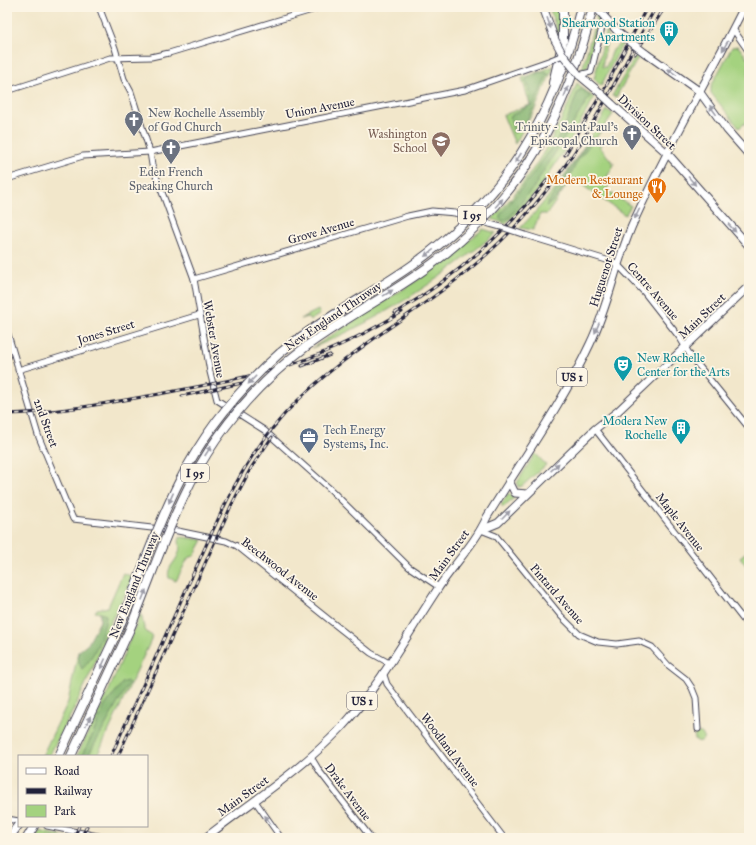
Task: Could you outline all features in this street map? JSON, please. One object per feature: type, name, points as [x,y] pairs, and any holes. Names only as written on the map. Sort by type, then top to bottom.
[{"type":"highway","points":[[540,123],[561,54],[564,29],[563,7]]},
{"type":"highway","name":"New England Thruway","points":[[59,755],[119,628],[170,500],[195,453],[229,405],[280,353],[326,319],[410,267],[456,231],[496,188],[520,156],[540,123],[563,69],[581,7]]},
{"type":"highway","name":"New England Thruway","points":[[71,755],[129,631],[176,513],[202,460],[224,427],[249,397],[277,369],[308,345],[432,264],[476,227],[500,202],[528,165],[557,114],[572,78],[593,7]]},
{"type":"highway","points":[[11,838],[18,824]]},
{"type":"highway","points":[[11,838],[20,827]]},
{"type":"highway","points":[[27,838],[33,827]]},
{"type":"main road","name":"Division Street","points":[[543,7],[555,40],[563,55],[580,75],[668,154],[749,246]]},
{"type":"main road","points":[[597,7],[616,30],[645,53],[699,91],[727,130],[749,155]]},
{"type":"main road","name":"Huguenot Street","points":[[481,530],[509,481],[555,408],[591,343],[604,311],[618,265],[635,218],[699,91],[744,7]]},
{"type":"main road","name":"Main Street","points":[[206,838],[311,757],[353,714],[383,672],[439,587],[481,530],[498,523],[595,429],[618,411],[749,286]]},
{"type":"main road","points":[[509,481],[512,490],[515,493],[527,494]]},
{"type":"street","name":"Webster Avenue","points":[[99,7],[124,79],[131,92],[150,152],[152,165],[194,279],[199,315],[217,400],[264,430],[328,487],[409,566],[439,587]]},
{"type":"street","points":[[7,91],[110,58],[151,57],[169,53],[322,7]]},
{"type":"street","points":[[580,75],[591,72],[607,7]]},
{"type":"street","points":[[733,29],[749,52]]},
{"type":"street","name":"Union Avenue","points":[[7,179],[83,156],[150,152],[465,90],[563,55]]},
{"type":"street","name":"Grove Avenue","points":[[194,279],[408,216],[432,211],[454,213]]},
{"type":"street","name":"Centre Avenue","points":[[454,213],[613,262],[618,265],[644,292],[749,428]]},
{"type":"street","name":"Jones Street","points":[[18,370],[199,315]]},
{"type":"street","name":"2nd Street","points":[[7,331],[38,435],[72,519]]},
{"type":"street","name":"Maple Avenue","points":[[595,429],[749,627]]},
{"type":"street","name":"Beechwood Avenue","points":[[72,519],[178,531],[226,540],[237,546],[365,648],[389,663]]},
{"type":"street","name":"Pintard Avenue","points":[[481,530],[496,536],[561,616],[579,634],[598,642],[617,644],[639,641],[652,647],[668,665],[686,679],[692,688],[696,698],[698,729]]},
{"type":"street","name":"Woodland Avenue","points":[[383,672],[387,684],[504,838]]},
{"type":"street","name":"Drake Avenue","points":[[311,757],[320,772],[371,838]]},
{"type":"street","points":[[255,801],[281,838]]},
{"type":"street","points":[[7,819],[18,822]]},
{"type":"street","points":[[52,827],[108,838]]},
{"type":"green space","points":[[549,7],[559,7],[560,38],[559,36]]},
{"type":"green space","points":[[599,7],[602,7],[587,68],[582,70]]},
{"type":"green space","points":[[607,28],[609,29],[602,67],[606,67],[613,50],[622,42],[623,43],[601,86],[594,79]]},
{"type":"green space","points":[[738,46],[749,60],[749,120],[739,128],[711,93],[711,86],[732,47]]},
{"type":"green space","points":[[636,55],[638,58],[616,97],[612,96]]},
{"type":"green space","points":[[554,66],[535,109],[515,144],[503,115],[530,105],[522,78]]},
{"type":"green space","points":[[541,72],[548,73],[548,75],[529,116],[519,130],[514,133],[510,118],[512,115],[531,105],[528,85],[525,82],[526,79]]},
{"type":"green space","points":[[577,83],[594,98],[564,151],[539,189],[506,224],[492,219],[519,188],[542,156],[561,121]]},
{"type":"green space","points":[[582,89],[590,96],[534,187],[508,219],[503,221],[500,219],[500,215],[531,177],[562,131],[578,91]]},
{"type":"green space","points":[[607,110],[613,114],[596,138],[602,144],[599,146],[614,164],[607,177],[612,181],[606,190],[631,206],[625,215],[572,178],[547,214],[540,214],[533,230],[520,228],[545,201],[577,157]]},
{"type":"green space","points":[[592,136],[594,139],[577,162],[566,184],[557,197],[546,206]]},
{"type":"green space","points":[[483,229],[496,233],[431,283],[386,312],[338,337],[312,348],[430,272]]},
{"type":"green space","points":[[318,310],[320,314],[311,320],[307,317],[300,319]]},
{"type":"green space","points":[[535,453],[546,465],[522,486],[518,487],[517,483]]},
{"type":"green space","points":[[508,493],[514,498],[503,507],[501,505]]},
{"type":"green space","points":[[182,537],[203,540],[194,556],[188,558],[176,581],[169,578],[168,574],[179,553],[179,538]]},
{"type":"green space","points":[[749,550],[749,566],[747,567],[740,557]]},
{"type":"green space","points":[[123,573],[134,577],[112,619],[92,670],[75,707],[50,755],[42,755],[68,702],[78,652],[89,653],[102,624],[101,613],[95,612],[97,609],[108,607]]},
{"type":"green space","points":[[100,613],[106,615],[104,628],[94,652],[82,669],[79,663],[78,652],[88,644],[100,621]]},
{"type":"green space","points":[[141,613],[145,630],[153,636],[97,755],[77,755],[109,690]]},
{"type":"green space","points":[[127,681],[129,683],[89,755],[82,755],[92,736],[104,707],[122,683]]},
{"type":"green space","points":[[697,733],[701,733],[703,737],[701,741],[697,741],[695,739],[695,735]]},
{"type":"green space","points":[[39,831],[67,837],[36,838]]},
{"type":"railway","points":[[565,155],[606,86],[647,7]]},
{"type":"railway","points":[[111,755],[228,498],[259,446],[295,403],[320,380],[347,358],[459,278],[499,243],[524,217],[548,189],[580,144],[656,7]]},
{"type":"railway","points":[[635,54],[665,7]]},
{"type":"railway","points":[[395,313],[438,285],[478,253],[515,218],[548,179]]},
{"type":"railway","points":[[7,414],[43,412],[95,405],[242,378],[273,370],[307,359],[339,346],[402,312]]},
{"type":"railway","points":[[302,366],[330,355]]},
{"type":"railway","points":[[182,396],[256,380]]},
{"type":"railway","points":[[118,755],[231,506],[251,468],[272,437]]},
{"type":"railway","points":[[74,838],[79,827]]},
{"type":"railway","points":[[81,838],[86,827]]},
{"type":"place","name":"Shearwood Station Apartments","points":[[669,47]]},
{"type":"place","name":"New Rochelle Assembly of God Church","points":[[134,137]]},
{"type":"place","name":"Trinity - Saint Paul's Episcopal Church","points":[[632,151]]},
{"type":"place","name":"Washington School","points":[[441,158]]},
{"type":"place","name":"Eden French Speaking Church","points":[[171,165]]},
{"type":"place","name":"Modern Restaurant & Lounge","points":[[657,204]]},
{"type":"place","name":"New Rochelle Center for the Arts","points":[[623,382]]},
{"type":"place","name":"Modera New Rochelle","points":[[681,445]]},
{"type":"place","name":"Tech Energy Systems, Inc.","points":[[309,454]]}]
